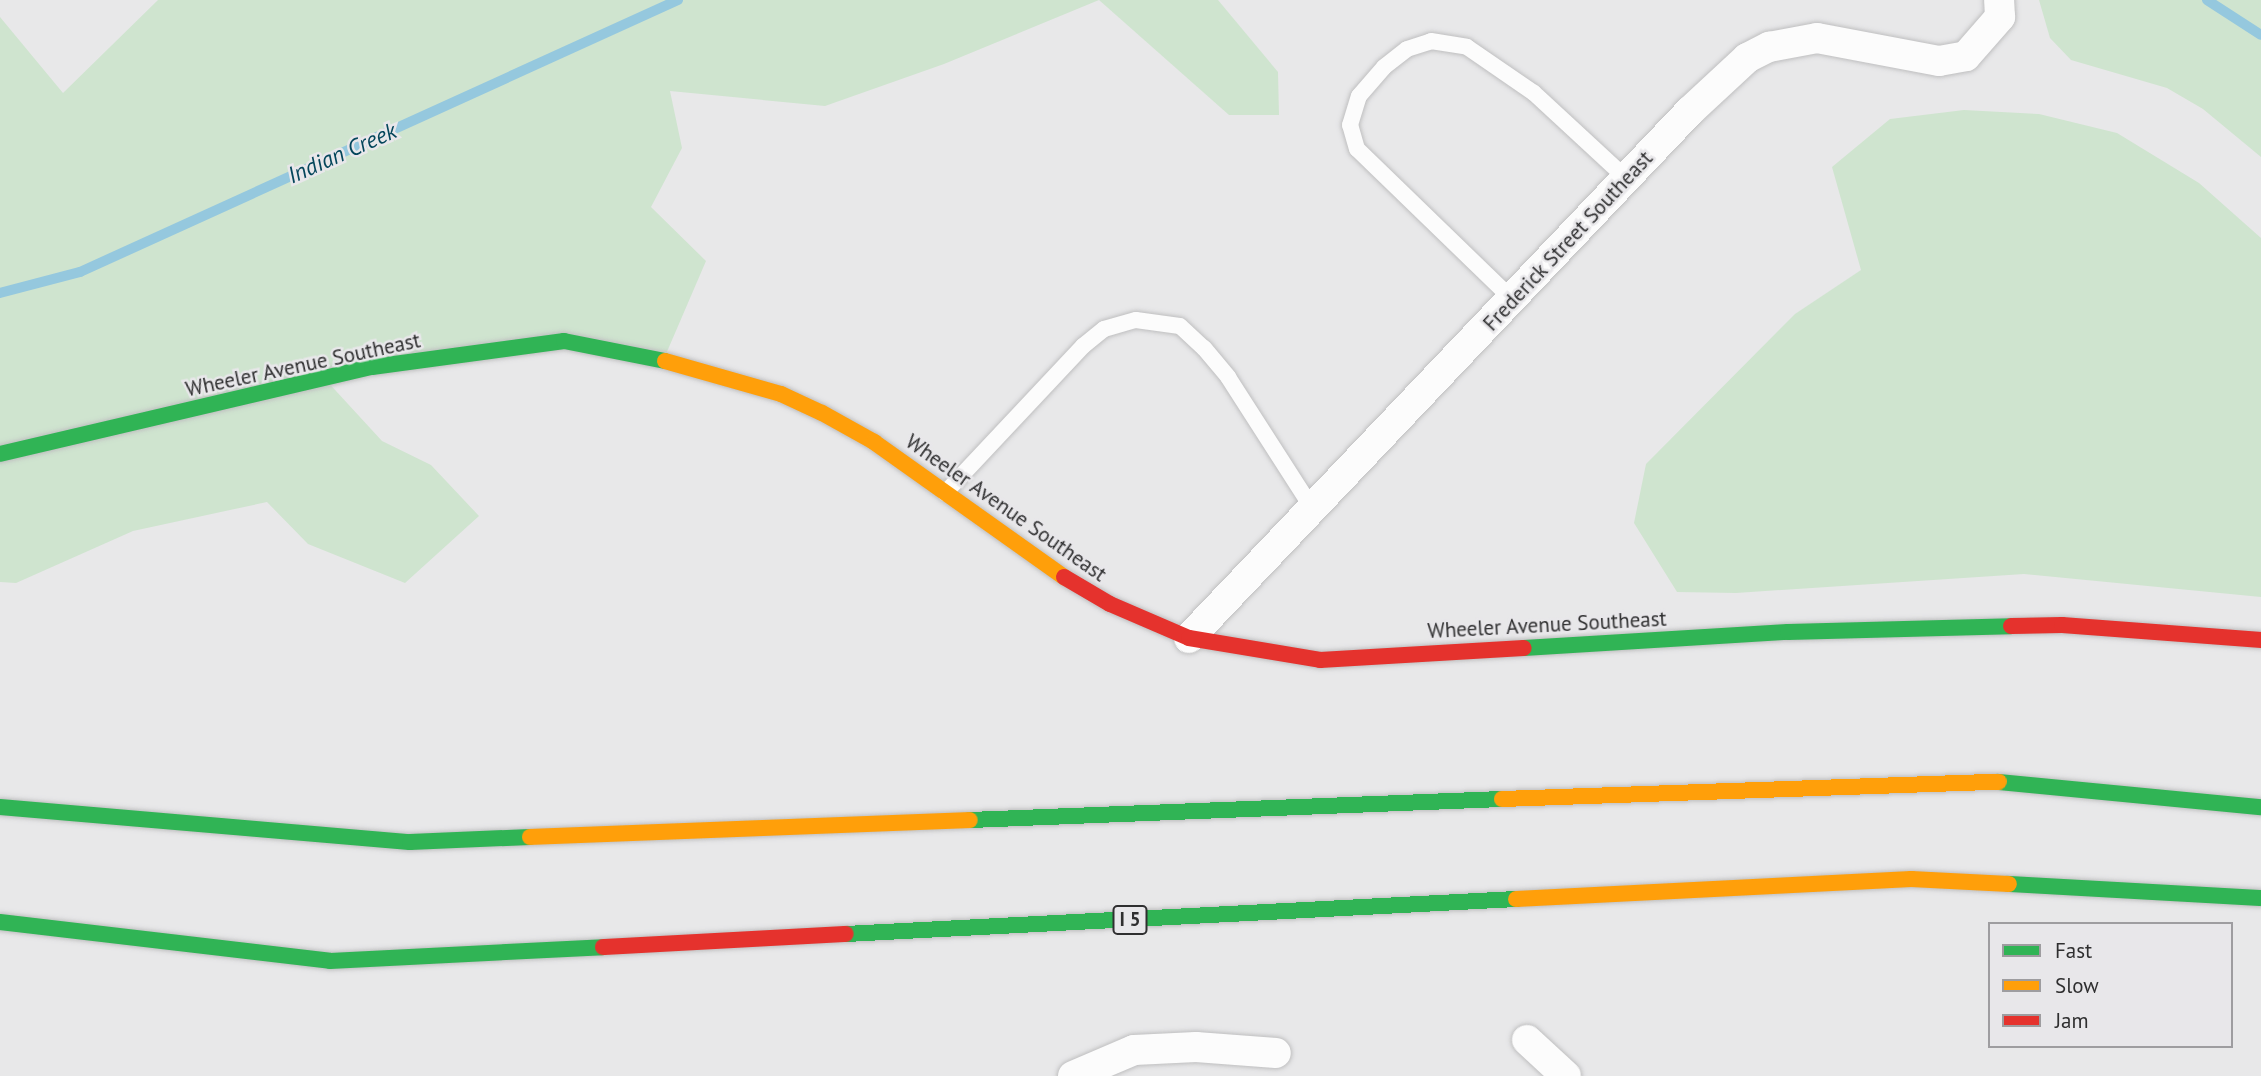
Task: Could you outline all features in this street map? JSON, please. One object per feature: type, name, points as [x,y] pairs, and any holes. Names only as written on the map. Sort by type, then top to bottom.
[{"type":"main road","name":"Wheeler Avenue Southeast","points":[[0,454],[372,367],[564,341],[695,367],[781,394],[874,443],[1049,568],[1110,604],[1189,638],[1320,660],[1788,632],[2062,625],[2261,640]]},
{"type":"main road","points":[[0,807],[410,842],[1973,780],[2261,807]]},
{"type":"main road","name":"I 5","points":[[0,922],[330,961],[1911,879],[2261,898]]},
{"type":"street","name":"Frederick Street Southeast","points":[[1189,638],[1722,80],[1747,58],[1769,47],[1818,38],[1939,61],[1966,56],[2000,17],[1999,0]]},
{"type":"street","points":[[1527,1040],[1566,1076]]},
{"type":"street","points":[[1073,1076],[1117,1053],[1134,1050],[1196,1047],[1276,1053]]},
{"type":"lane","points":[[1513,300],[1357,149],[1350,125],[1356,106],[1384,67],[1407,49],[1431,41],[1467,47],[1534,93],[1627,179]]},
{"type":"lane","points":[[945,493],[1083,346],[1104,329],[1136,320],[1180,326],[1204,348],[1228,377],[1312,508]]},
{"type":"green space","points":[[158,0],[1099,0],[944,64],[825,106],[670,91],[682,148],[651,207],[706,261],[663,361],[564,341],[325,379],[382,441],[431,465],[479,516],[405,583],[308,544],[267,502],[133,531],[16,583],[0,582],[0,17],[63,93]]},
{"type":"green space","points":[[1099,0],[1218,0],[1278,72],[1279,115],[1229,115]]},
{"type":"green space","points":[[2039,0],[2261,0],[2261,157],[2203,109],[2167,88],[2071,60],[2050,38]]},
{"type":"green space","points":[[1964,110],[2039,114],[2117,133],[2199,183],[2261,238],[2261,597],[2024,574],[1736,593],[1677,592],[1634,523],[1646,464],[1795,314],[1861,270],[1832,167],[1890,119]]},
{"type":"waterway","name":"Indian Creek","points":[[0,293],[80,272],[678,0]]},
{"type":"waterway","name":"Indian Creek","points":[[2207,0],[2261,35]]},
{"type":"traffic: fast","points":[[0,454],[372,367],[564,341],[665,361]]},
{"type":"traffic: fast","points":[[1524,648],[1788,632],[2011,626]]},
{"type":"traffic: fast","points":[[1999,782],[2261,807]]},
{"type":"traffic: fast","points":[[970,820],[1502,799]]},
{"type":"traffic: fast","points":[[0,807],[410,842],[530,837]]},
{"type":"traffic: fast","points":[[2009,884],[2261,898]]},
{"type":"traffic: fast","points":[[846,934],[1516,899]]},
{"type":"traffic: fast","points":[[0,922],[330,961],[603,947]]},
{"type":"traffic: slow","points":[[665,361],[781,394],[822,413],[874,442],[1064,577]]},
{"type":"traffic: slow","points":[[1502,799],[1999,782]]},
{"type":"traffic: slow","points":[[530,837],[970,820]]},
{"type":"traffic: slow","points":[[1516,899],[1911,879],[2009,884]]},
{"type":"traffic: jam","points":[[1064,577],[1110,604],[1189,638],[1320,660],[1524,648]]},
{"type":"traffic: jam","points":[[2011,626],[2062,625],[2261,640]]},
{"type":"traffic: jam","points":[[603,947],[846,934]]}]
